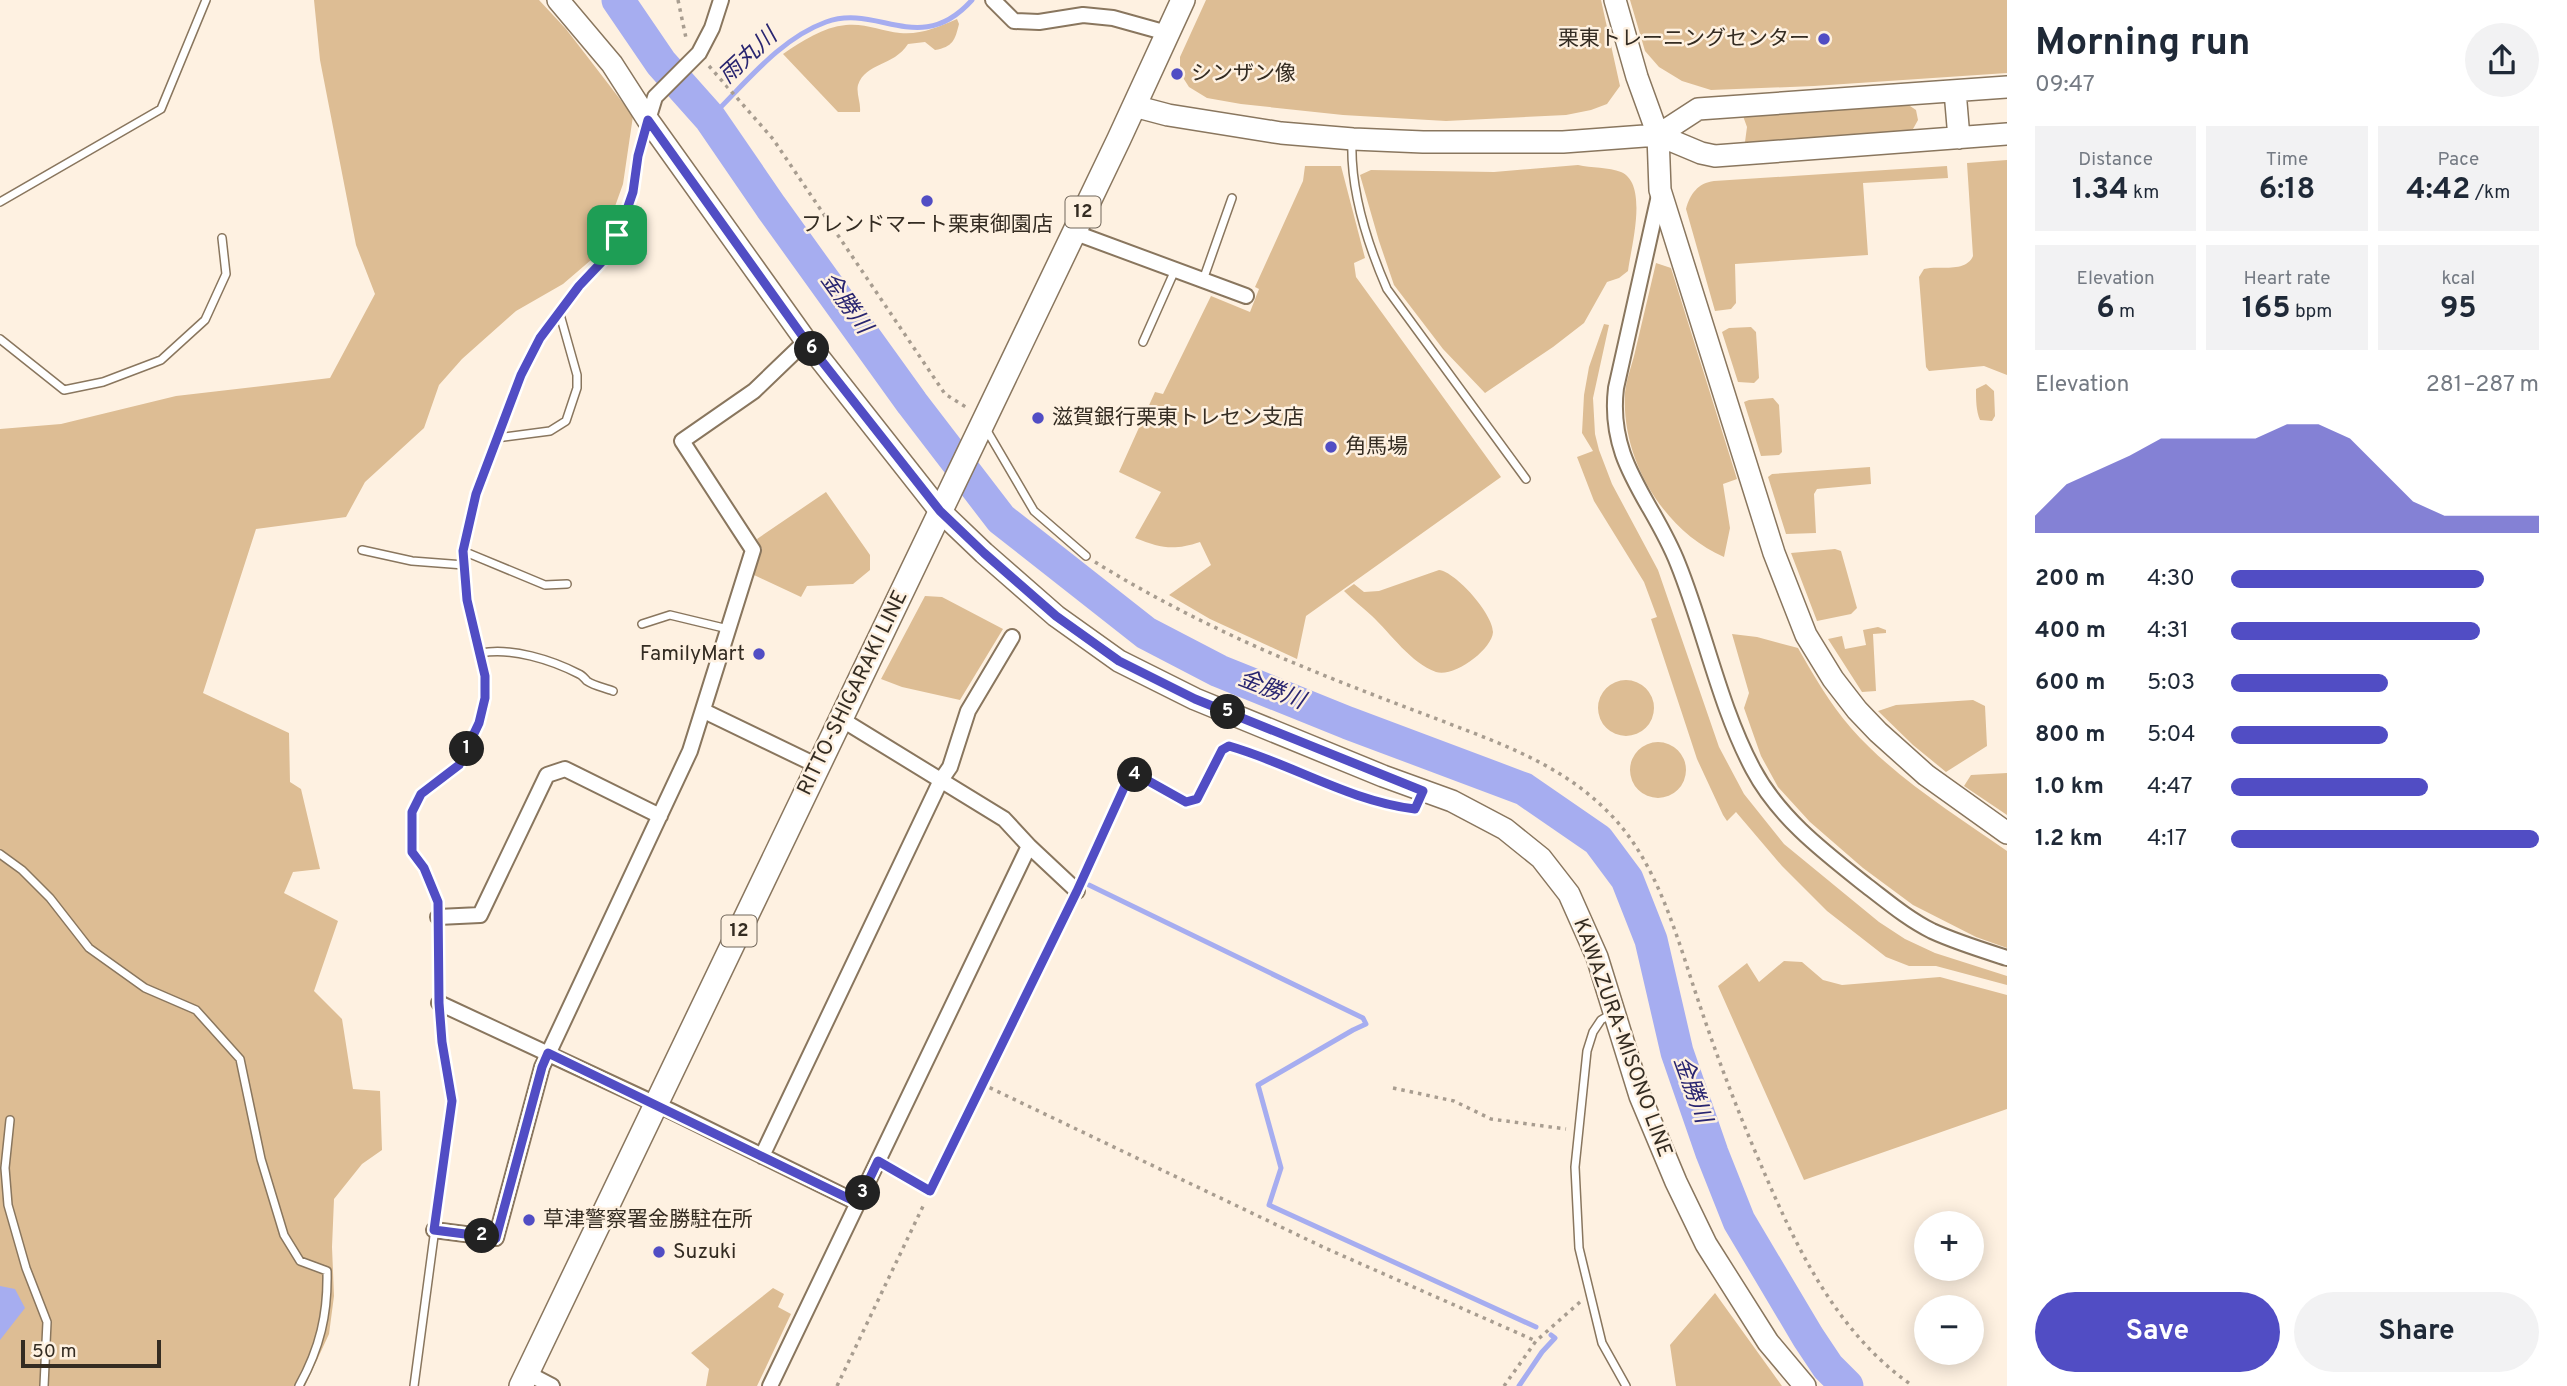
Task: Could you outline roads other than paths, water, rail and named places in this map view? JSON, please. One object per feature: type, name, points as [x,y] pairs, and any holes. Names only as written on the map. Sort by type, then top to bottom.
[{"type":"main road","name":"RITTO-SHIGARAKI LINE","points":[[524,1380],[1183,0]]},
{"type":"street","name":"KAWAZURA-MISONO LINE","points":[[558,0],[612,64],[648,120],[806,341],[940,511],[1056,616],[1119,661],[1195,699],[1452,801],[1505,829],[1541,858],[1569,894],[1597,957],[1640,1096],[1676,1182],[1706,1244],[1768,1342],[1805,1386]]},
{"type":"street","points":[[648,120],[655,97],[699,53],[721,0]]},
{"type":"street","points":[[993,0],[1013,21],[1039,22],[1062,17],[1093,16],[1113,18],[1167,33]]},
{"type":"street","points":[[1615,0],[1637,77],[1658,135],[1660,190],[1614,405],[1616,436],[1631,474],[1678,564],[1740,740],[1754,771],[1777,804],[1808,838],[1832,859],[1902,913],[1932,931],[2007,958]]},
{"type":"street","points":[[1658,135],[1698,109],[2007,87]]},
{"type":"street","points":[[1955,91],[1959,138]]},
{"type":"street","points":[[1134,106],[1168,115],[1281,133],[1353,139],[1563,142],[1658,135],[1715,156],[2007,135]]},
{"type":"street","points":[[1660,190],[1774,553],[1806,635],[1833,679],[1878,732],[1926,775],[2007,833]]},
{"type":"street","points":[[1073,232],[1245,296]]},
{"type":"street","points":[[434,1230],[496,1238],[542,1067],[690,751],[704,711],[753,550],[682,442],[754,391],[806,341]]},
{"type":"street","points":[[762,1156],[941,780],[950,767],[968,711],[1012,637]]},
{"type":"street","points":[[704,711],[818,766]]},
{"type":"street","points":[[841,719],[1003,819],[1077,891]]},
{"type":"street","points":[[439,916],[480,915],[547,775],[565,769],[660,816]]},
{"type":"street","points":[[769,1386],[1029,846]]},
{"type":"street","points":[[439,1003],[858,1203]]},
{"type":"street","points":[[524,1380],[552,1386]]},
{"type":"lane","points":[[0,202],[161,109],[206,0]]},
{"type":"lane","points":[[414,1386],[452,1101],[442,1042],[439,1003],[438,902],[424,868],[412,852],[412,812],[421,794],[459,765],[479,723],[485,698],[481,653],[467,600],[463,551],[476,494],[521,375],[540,338],[559,311],[613,250],[633,192],[638,156],[648,120]]},
{"type":"lane","points":[[1353,139],[1351,165],[1354,183],[1374,258],[1387,289],[1526,480]]},
{"type":"lane","points":[[1203,281],[1232,198]]},
{"type":"lane","points":[[0,339],[64,390],[103,382],[161,360],[205,320],[226,274],[222,238]]},
{"type":"lane","points":[[1143,342],[1175,270]]},
{"type":"lane","points":[[496,438],[550,431],[566,421],[578,388],[577,375],[559,311]]},
{"type":"lane","points":[[979,431],[1034,511],[1086,556]]},
{"type":"lane","points":[[362,550],[412,561],[464,565]]},
{"type":"lane","points":[[463,551],[545,585],[567,584]]},
{"type":"lane","points":[[642,624],[670,615],[728,629]]},
{"type":"lane","points":[[481,653],[492,651],[521,655],[551,663],[583,675],[588,682],[613,691]]},
{"type":"lane","points":[[0,853],[50,898],[89,948],[145,988],[196,1010],[240,1059],[261,1159],[284,1235],[300,1261],[327,1271],[328,1303],[321,1334],[299,1386]]},
{"type":"lane","points":[[1614,1012],[1601,1020],[1593,1032],[1587,1051],[1575,1167],[1579,1248],[1602,1343],[1626,1386]]},
{"type":"lane","points":[[10,1120],[5,1168],[8,1205],[26,1268],[47,1322],[44,1386]]},
{"type":"lane","points":[[878,1161],[930,1191]]},
{"type":"water","points":[[0,1286],[15,1289],[25,1308],[0,1340]]},
{"type":"waterway","name":"金勝川","points":[[618,0],[661,63],[710,118],[912,403],[1001,519],[1146,633],[1219,671],[1524,789],[1598,840],[1627,879],[1651,940],[1677,1052],[1739,1221],[1808,1337],[1828,1367],[1847,1386]]},
{"type":"waterway","name":"雨丸川","points":[[710,118],[778,51],[793,39],[826,22],[845,18],[899,26],[935,25],[953,17],[972,0]]},
{"type":"waterway","points":[[1089,885],[1363,1018],[1366,1024],[1258,1085],[1281,1168],[1269,1205],[1536,1327]]},
{"type":"waterway","points":[[1519,1386],[1555,1338],[1551,1335]]},
{"type":"place","name":"栗東トレーニングセンター","points":[[1824,39]]},
{"type":"place","name":"シンザン像","points":[[1177,74]]},
{"type":"place","name":"フレンドマート栗東御園店","points":[[927,201]]},
{"type":"place","name":"滋賀銀行栗東トレセン支店","points":[[1038,418]]},
{"type":"place","name":"角馬場","points":[[1331,447]]},
{"type":"place","name":"FamilyMart","points":[[759,654]]},
{"type":"place","name":"草津警察署金勝駐在所","points":[[529,1220]]},
{"type":"place","name":"Suzuki","points":[[659,1252]]}]
